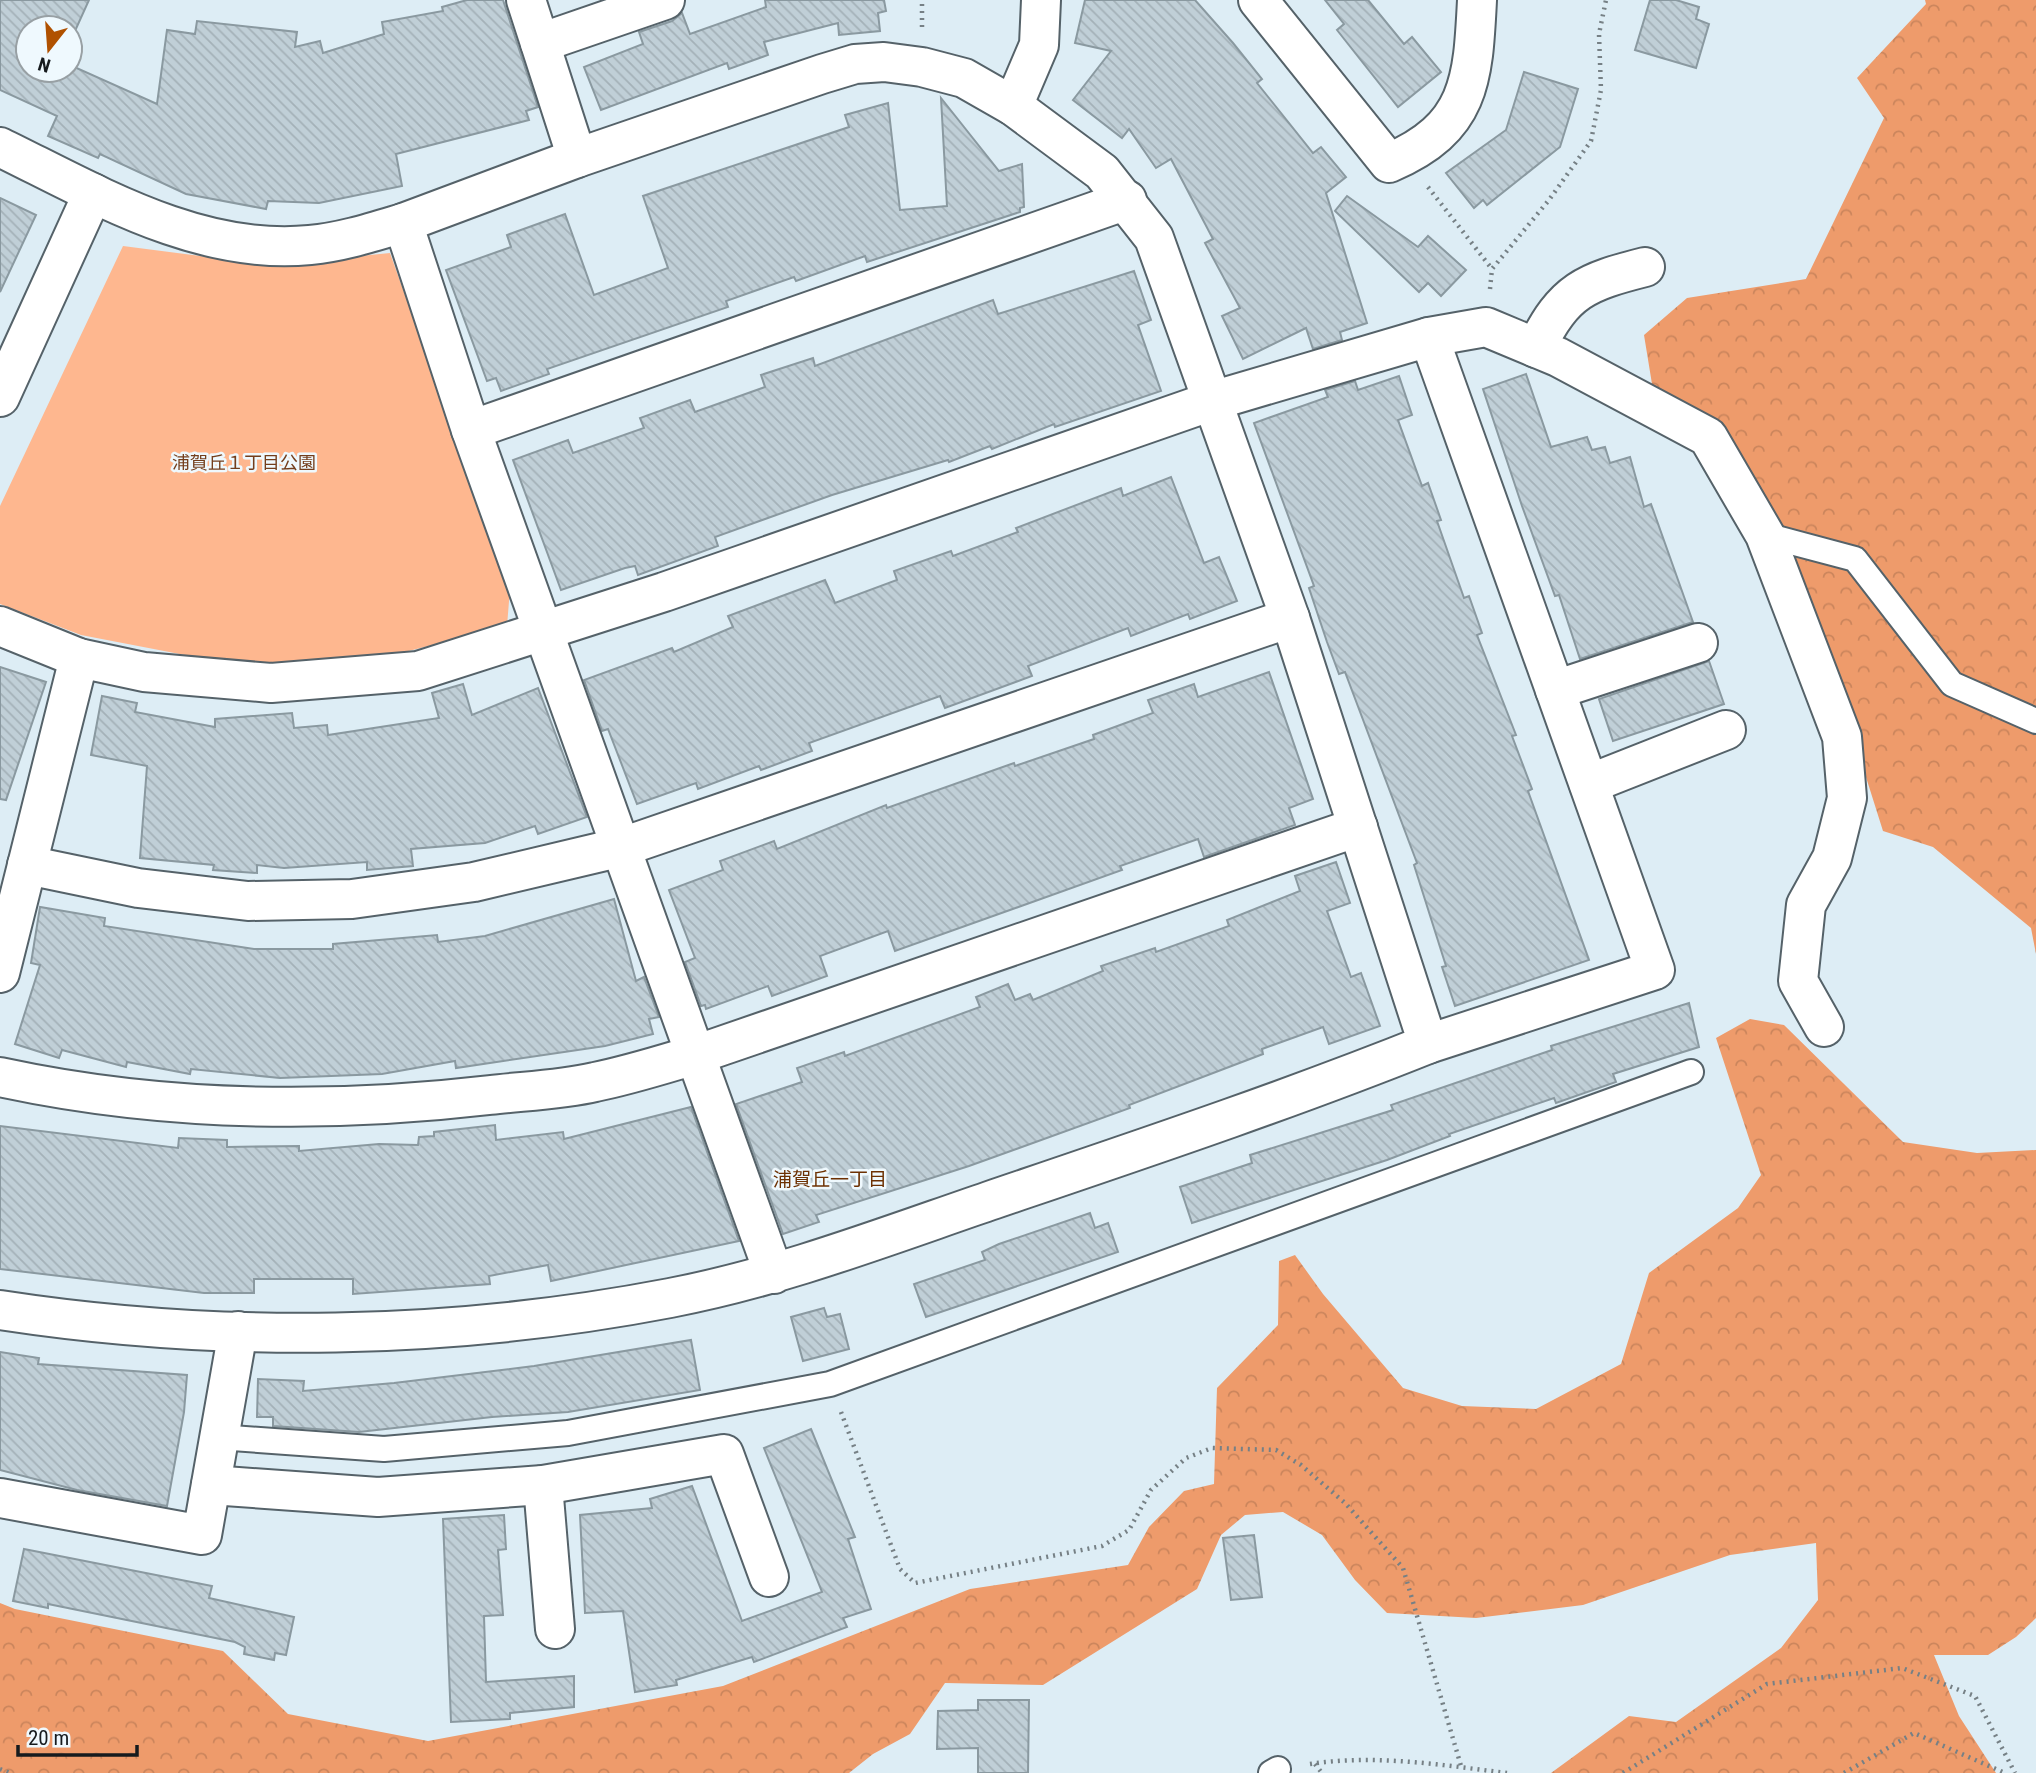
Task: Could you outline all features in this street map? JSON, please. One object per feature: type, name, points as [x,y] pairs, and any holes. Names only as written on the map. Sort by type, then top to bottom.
[{"type":"street","points":[[526,0],[578,158]]},
{"type":"street","points":[[540,43],[665,0]]},
{"type":"street","points":[[1013,106],[1030,72],[1039,45],[1041,0]]},
{"type":"street","points":[[1258,0],[1389,163],[1404,157],[1445,128],[1464,100],[1475,37],[1477,0]]},
{"type":"street","points":[[0,147],[93,193],[151,218],[199,234],[255,244],[310,245],[403,223],[578,158],[855,65],[884,61],[922,67],[964,78],[1013,106],[1102,172],[1154,237],[1290,618],[1428,1044]]},
{"type":"street","points":[[0,397],[93,193]]},
{"type":"street","points":[[471,430],[1127,200]]},
{"type":"street","points":[[403,223],[471,430],[698,1054],[774,1274]]},
{"type":"street","points":[[1536,348],[1548,323],[1566,301],[1596,279],[1645,267]]},
{"type":"street","points":[[0,626],[79,657],[144,673],[271,683],[335,680],[418,671],[544,631],[1212,401],[1429,337],[1486,327],[1536,348],[1708,437],[1765,535],[1842,737],[1847,798],[1832,858],[1806,905],[1798,981],[1825,1027]]},
{"type":"street","points":[[0,1310],[72,1321],[238,1331],[385,1331],[499,1325],[670,1298],[774,1274],[1291,1098],[1428,1044],[1655,970],[1429,337]]},
{"type":"street","points":[[27,865],[138,888],[248,901],[352,900],[474,882],[622,847],[1290,618]]},
{"type":"street","points":[[1555,690],[1698,643]]},
{"type":"street","points":[[0,973],[79,657]]},
{"type":"street","points":[[1589,784],[1726,730]]},
{"type":"street","points":[[0,1077],[67,1091],[216,1107],[308,1109],[424,1103],[594,1083],[698,1054],[1032,937],[1358,828]]},
{"type":"street","points":[[0,1498],[202,1535],[238,1331]]},
{"type":"street","points":[[211,1485],[378,1497],[543,1485],[724,1454],[769,1577]]},
{"type":"street","points":[[543,1485],[555,1629]]},
{"type":"lane","points":[[1765,535],[1855,559],[1952,684],[2036,721]]},
{"type":"lane","points":[[218,1437],[384,1450],[568,1433],[830,1384],[1691,1072]]},
{"type":"path","points":[[1404,157],[1492,269],[1549,200],[1591,141],[1601,90],[1599,34],[1606,0]]},
{"type":"path","points":[[830,1384],[900,1569],[915,1583],[1102,1546],[1129,1530],[1151,1490],[1186,1458],[1212,1448],[1276,1450],[1301,1465],[1345,1503],[1404,1568],[1461,1766]]},
{"type":"path","points":[[1623,1773],[1767,1685],[1902,1668],[1975,1696],[2015,1773]]},
{"type":"path","points":[[1844,1773],[1914,1733],[2005,1773]]},
{"type":"path","points":[[1274,1771],[1315,1763],[1383,1760],[1461,1766],[1507,1773]]},
{"type":"path","points":[[1315,1763],[1322,1773]]},
{"type":"path","points":[[0,1769],[10,1773]]},
{"type":"green space","points":[[1925,0],[2036,0],[2036,954],[2031,928],[1933,847],[1883,831],[1812,606],[1734,447],[1652,384],[1644,335],[1687,298],[1806,279],[1884,118],[1857,78],[1926,4]]},
{"type":"green space","name":"浦賀丘１丁目公園","points":[[123,246],[270,265],[390,253],[510,589],[507,626],[381,658],[242,666],[81,635],[0,604],[0,506]]},
{"type":"green space","points":[[1750,1019],[1784,1025],[1903,1142],[1977,1153],[2036,1150],[2036,1618],[2016,1637],[1988,1655],[1934,1655],[1959,1716],[1996,1773],[1551,1773],[1629,1716],[1676,1722],[1781,1648],[1818,1600],[1816,1543],[1730,1555],[1583,1605],[1476,1618],[1387,1613],[1355,1580],[1322,1535],[1283,1512],[1245,1515],[1221,1535],[1197,1589],[1043,1685],[945,1683],[910,1734],[873,1754],[849,1773],[0,1773],[0,1603],[15,1609],[223,1651],[288,1714],[428,1741],[723,1686],[970,1589],[1128,1565],[1149,1527],[1184,1491],[1214,1484],[1217,1388],[1278,1325],[1279,1261],[1295,1255],[1323,1294],[1403,1388],[1462,1406],[1536,1409],[1621,1364],[1649,1273],[1738,1208],[1761,1175],[1716,1038]]},
{"type":"building","points":[[0,0],[89,0],[83,14],[14,14],[14,84],[84,84],[84,71],[157,104],[167,30],[195,34],[197,21],[297,32],[295,47],[320,41],[323,53],[384,34],[382,22],[443,11],[442,7],[467,0],[503,0],[538,107],[526,111],[529,120],[396,154],[402,186],[319,203],[268,201],[266,209],[186,194],[100,154],[98,158],[48,136],[57,116],[0,90]]},
{"type":"building","points":[[765,0],[884,0],[886,11],[878,13],[880,31],[839,35],[838,23],[764,42],[768,55],[729,69],[727,63],[601,110],[584,67],[643,44],[639,32],[672,21],[682,13],[690,34],[766,7]]},
{"type":"building","points":[[1085,0],[1195,0],[1233,43],[1262,79],[1257,83],[1313,153],[1321,147],[1346,177],[1326,193],[1367,323],[1340,332],[1342,340],[1313,349],[1306,328],[1243,359],[1222,316],[1240,308],[1205,243],[1213,239],[1171,159],[1156,168],[1129,129],[1122,138],[1073,100],[1111,51],[1075,43]]},
{"type":"building","points":[[1325,0],[1368,0],[1404,44],[1412,37],[1441,72],[1398,107],[1337,30],[1344,24]]},
{"type":"building","points":[[1650,0],[1676,0],[1699,7],[1696,19],[1709,24],[1696,68],[1635,50]]},
{"type":"building","points":[[1524,72],[1578,89],[1560,147],[1487,205],[1483,200],[1474,208],[1446,173],[1506,130]]},
{"type":"building","points":[[941,98],[999,171],[1022,164],[1024,207],[1020,208],[1020,212],[867,262],[865,256],[796,281],[794,277],[726,301],[728,307],[547,369],[549,374],[501,391],[496,378],[487,381],[446,270],[511,247],[507,235],[565,214],[594,295],[668,268],[643,196],[849,127],[845,115],[888,103],[900,210],[947,206]]},
{"type":"building","points":[[1347,196],[1418,247],[1428,236],[1466,270],[1441,296],[1428,283],[1419,292],[1335,211]]},
{"type":"building","points":[[0,198],[36,215],[0,292]]},
{"type":"building","points":[[1134,271],[1151,320],[1138,325],[1161,391],[1055,427],[1054,424],[992,449],[990,446],[949,462],[948,460],[832,495],[715,537],[718,546],[638,575],[635,566],[561,590],[513,460],[568,440],[573,453],[644,428],[640,418],[690,400],[695,412],[765,387],[761,375],[813,358],[815,366],[993,300],[998,314]]},
{"type":"building","points":[[1526,374],[1551,447],[1587,437],[1592,450],[1605,447],[1610,463],[1630,457],[1644,507],[1651,504],[1693,622],[1580,659],[1559,595],[1555,596],[1522,506],[1483,389]]},
{"type":"building","points":[[1399,376],[1412,415],[1398,420],[1422,486],[1428,483],[1441,520],[1437,521],[1464,598],[1469,596],[1482,633],[1477,635],[1516,735],[1512,736],[1532,789],[1528,791],[1589,960],[1455,1006],[1442,967],[1446,966],[1414,865],[1417,863],[1345,672],[1339,674],[1327,642],[1309,588],[1314,586],[1254,423],[1328,397],[1325,390],[1355,381],[1358,390]]},
{"type":"building","points":[[1171,477],[1204,563],[1219,557],[1237,601],[1190,619],[1188,614],[1131,636],[1128,628],[1028,666],[1032,676],[945,708],[940,696],[809,743],[812,751],[761,770],[759,766],[698,789],[696,783],[637,804],[608,729],[602,731],[584,680],[672,648],[674,652],[733,627],[728,616],[825,580],[835,603],[897,580],[894,571],[951,551],[953,556],[1018,532],[1016,528],[1121,488],[1123,496]]},
{"type":"building","points":[[1709,661],[1724,704],[1613,741],[1599,699]]},
{"type":"building","points":[[0,667],[46,682],[6,800],[0,799]]},
{"type":"building","points":[[1269,672],[1313,799],[1289,808],[1295,825],[1204,857],[1198,839],[1120,866],[1122,870],[895,951],[888,931],[820,956],[827,976],[772,996],[768,986],[706,1009],[705,1005],[701,1006],[685,962],[695,958],[669,890],[723,870],[720,861],[774,841],[777,849],[886,805],[887,808],[1014,763],[1015,766],[1094,739],[1093,735],[1153,713],[1148,700],[1194,684],[1198,697]]},
{"type":"building","points":[[463,684],[472,715],[538,688],[587,817],[538,834],[535,826],[485,843],[411,849],[413,866],[367,870],[367,862],[284,868],[257,865],[257,873],[213,870],[214,865],[140,858],[147,766],[91,755],[102,696],[137,703],[135,712],[215,727],[215,719],[292,713],[294,728],[327,725],[328,735],[439,718],[432,693]]},
{"type":"building","points":[[1336,862],[1350,903],[1327,911],[1351,977],[1361,973],[1380,1026],[1329,1044],[1323,1027],[1262,1049],[1263,1054],[1129,1105],[1130,1108],[969,1166],[816,1215],[819,1222],[783,1234],[736,1104],[802,1082],[797,1068],[844,1052],[845,1056],[980,1007],[976,997],[1008,984],[1015,1000],[1030,994],[1033,1000],[1103,971],[1101,966],[1155,948],[1156,952],[1229,926],[1227,920],[1300,891],[1295,876]]},
{"type":"building","points":[[614,899],[636,981],[644,977],[659,1017],[649,1019],[653,1034],[605,1046],[456,1068],[455,1061],[382,1074],[280,1078],[191,1069],[190,1074],[127,1062],[126,1067],[62,1050],[59,1058],[15,1044],[40,965],[31,963],[40,907],[105,918],[104,926],[254,949],[333,949],[333,944],[437,935],[438,942],[485,936]]},
{"type":"building","points":[[1689,1003],[1699,1047],[1613,1074],[1616,1082],[1556,1103],[1554,1098],[1449,1134],[1450,1136],[1387,1160],[1192,1223],[1180,1187],[1252,1163],[1250,1155],[1393,1110],[1391,1105],[1552,1050],[1551,1046]]},
{"type":"building","points":[[691,1107],[739,1241],[551,1281],[548,1265],[489,1276],[490,1284],[353,1294],[353,1279],[254,1279],[254,1293],[204,1293],[0,1269],[0,1126],[178,1148],[179,1138],[227,1140],[227,1147],[299,1146],[299,1151],[379,1144],[418,1145],[419,1137],[434,1136],[434,1132],[495,1125],[496,1140],[563,1132],[564,1139]]},
{"type":"building","points":[[1090,1213],[1095,1228],[1108,1223],[1118,1252],[926,1317],[914,1284],[985,1260],[982,1252],[999,1244]]},
{"type":"building","points":[[824,1308],[827,1317],[840,1314],[849,1349],[803,1361],[791,1317]]},
{"type":"building","points":[[691,1340],[700,1390],[568,1412],[492,1417],[359,1432],[273,1426],[273,1417],[257,1417],[258,1379],[304,1381],[303,1391],[394,1383],[534,1366]]},
{"type":"building","points":[[0,1352],[39,1358],[38,1364],[187,1375],[184,1412],[167,1506],[77,1490],[0,1470]]},
{"type":"building","points":[[811,1429],[855,1537],[848,1539],[871,1609],[843,1618],[847,1627],[754,1662],[752,1657],[676,1680],[677,1685],[635,1692],[623,1611],[585,1613],[580,1515],[652,1508],[650,1499],[692,1486],[742,1621],[822,1592],[764,1448]]},
{"type":"building","points":[[504,1515],[506,1549],[498,1550],[503,1615],[484,1616],[486,1682],[574,1676],[574,1707],[510,1713],[510,1719],[451,1722],[443,1519]]},
{"type":"building","points":[[1254,1535],[1262,1597],[1231,1600],[1223,1538]]},
{"type":"building","points":[[24,1549],[212,1586],[209,1598],[294,1617],[286,1655],[275,1653],[274,1660],[244,1654],[245,1647],[235,1642],[48,1604],[48,1608],[13,1601]]},
{"type":"building","points":[[978,1700],[1029,1700],[1028,1773],[978,1773],[978,1748],[937,1749],[938,1711],[978,1710]]},
{"type":"district","name":"浦賀丘一丁目","points":[[830,1179]]}]
